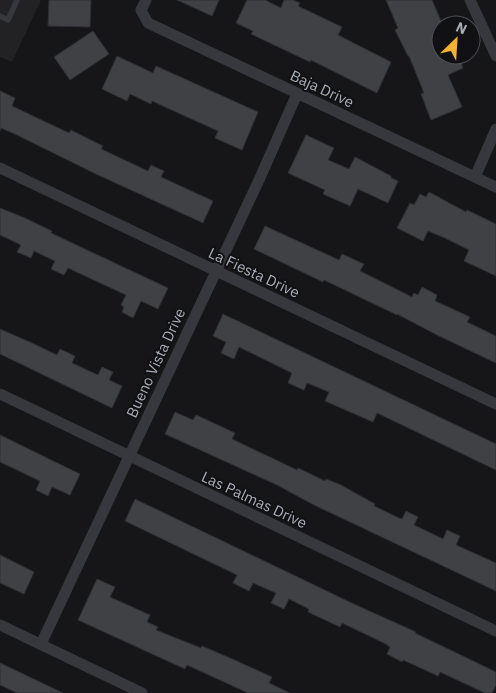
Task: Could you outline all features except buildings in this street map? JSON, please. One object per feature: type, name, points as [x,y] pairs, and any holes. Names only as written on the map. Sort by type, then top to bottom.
[{"type":"street","points":[[470,0],[496,56]]},
{"type":"street","name":"Baja Drive","points":[[144,5],[148,23],[496,187]]},
{"type":"street","name":"Bueno Vista Drive","points":[[41,644],[297,94]]},
{"type":"street","points":[[475,177],[496,129]]},
{"type":"street","name":"La Fiesta Drive","points":[[0,168],[496,404]]},
{"type":"street","name":"Las Palmas Drive","points":[[0,394],[496,631]]},
{"type":"street","points":[[0,625],[142,693]]},
{"type":"lane","points":[[0,16],[8,20],[17,0]]},
{"type":"shaded area","points":[[0,0],[41,0],[12,62],[0,57]]}]
